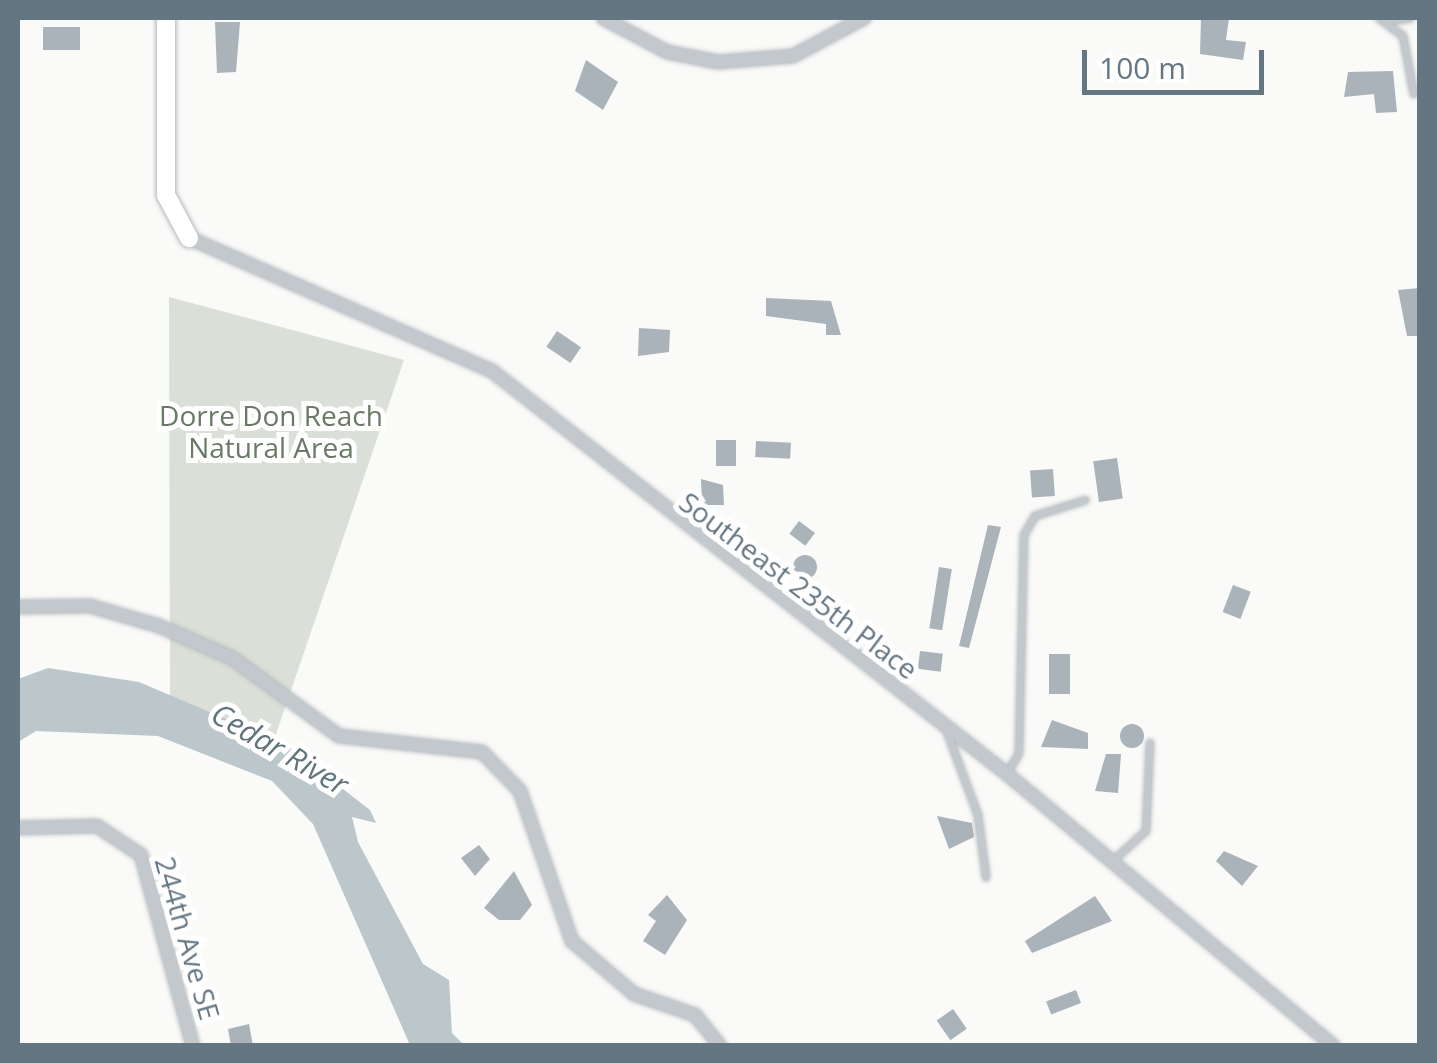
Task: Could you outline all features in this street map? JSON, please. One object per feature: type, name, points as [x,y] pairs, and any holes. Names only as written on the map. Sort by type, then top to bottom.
[{"type":"street","points":[[166,18],[166,195],[189,238]]},
{"type":"street","points":[[603,18],[666,52],[718,62],[793,56],[864,18]]},
{"type":"street","name":"Southeast 235th Place","points":[[189,238],[492,371],[1007,774],[1328,1044]]},
{"type":"street","points":[[18,607],[90,606],[159,626],[232,658],[340,736],[482,752],[520,792],[572,941],[634,994],[695,1015],[720,1046]]},
{"type":"street","name":"244th Ave SE","points":[[18,828],[97,826],[141,855],[193,1046]]},
{"type":"lane","points":[[1379,18],[1411,18]]},
{"type":"lane","points":[[1388,21],[1410,54],[1414,94]]},
{"type":"lane","points":[[1007,774],[1019,753],[1024,535],[1035,516],[1086,500]]},
{"type":"lane","points":[[946,728],[978,815],[986,877]]},
{"type":"lane","points":[[1113,860],[1146,831],[1150,743]]},
{"type":"green space","name":"Dorre Don Reach Natural Area","points":[[169,297],[404,360],[273,743],[170,698]]},
{"type":"water","name":"Cedar River","points":[[48,668],[139,682],[285,744],[370,810],[376,823],[352,817],[358,842],[423,964],[449,980],[452,1033],[464,1045],[410,1045],[313,824],[272,781],[158,736],[36,731],[18,742],[18,679]]},
{"type":"building","points":[[1201,18],[1229,18],[1226,40],[1246,42],[1243,60],[1200,54]]},
{"type":"building","points":[[215,22],[240,22],[236,72],[217,73]]},
{"type":"building","points":[[43,27],[80,27],[80,50],[43,50]]},
{"type":"building","points":[[586,60],[618,82],[603,110],[575,91]]},
{"type":"building","points":[[1393,71],[1397,112],[1376,113],[1374,94],[1344,97],[1348,72]]},
{"type":"building","points":[[1420,288],[1420,336],[1407,336],[1398,290]]},
{"type":"building","points":[[766,298],[831,301],[841,335],[826,335],[826,324],[766,316]]},
{"type":"building","points":[[639,328],[670,330],[669,352],[638,356]]},
{"type":"building","points":[[557,331],[581,347],[570,363],[546,347]]},
{"type":"building","points":[[716,440],[736,440],[736,466],[716,466]]},
{"type":"building","points":[[756,441],[791,443],[790,459],[755,457]]},
{"type":"building","points":[[1117,458],[1123,499],[1099,502],[1093,461]]},
{"type":"building","points":[[1053,469],[1055,496],[1032,498],[1030,471]]},
{"type":"building","points":[[701,479],[723,485],[724,505],[702,505]]},
{"type":"building","points":[[799,521],[815,533],[805,546],[789,534]]},
{"type":"building","points":[[988,525],[1001,527],[969,648],[959,646]]},
{"type":"building","points":[[805,555],[814,558],[814,576],[805,579],[796,576],[793,567],[796,558]]},
{"type":"building","points":[[939,567],[952,569],[942,630],[929,628]]},
{"type":"building","points":[[1233,585],[1251,592],[1240,619],[1223,612]]},
{"type":"building","points":[[920,651],[943,654],[941,672],[918,669]]},
{"type":"building","points":[[1049,654],[1070,654],[1070,694],[1049,694]]},
{"type":"building","points":[[1052,720],[1088,733],[1088,749],[1041,747]]},
{"type":"building","points":[[1132,724],[1144,736],[1132,748],[1120,736]]},
{"type":"building","points":[[1106,754],[1121,754],[1118,793],[1095,791]]},
{"type":"building","points":[[937,816],[972,823],[974,837],[949,849]]},
{"type":"building","points":[[479,845],[490,859],[475,876],[461,858]]},
{"type":"building","points":[[1224,851],[1258,866],[1242,886],[1216,861]]},
{"type":"building","points":[[514,871],[532,905],[520,920],[499,920],[484,908]]},
{"type":"building","points":[[667,895],[687,920],[665,955],[643,941],[656,921],[648,915]]},
{"type":"building","points":[[1095,896],[1112,921],[1032,953],[1025,941]]},
{"type":"building","points":[[1076,990],[1081,1003],[1051,1015],[1046,1001]]},
{"type":"building","points":[[953,1009],[967,1029],[950,1040],[937,1020]]},
{"type":"building","points":[[249,1024],[253,1046],[231,1046],[228,1029]]}]
